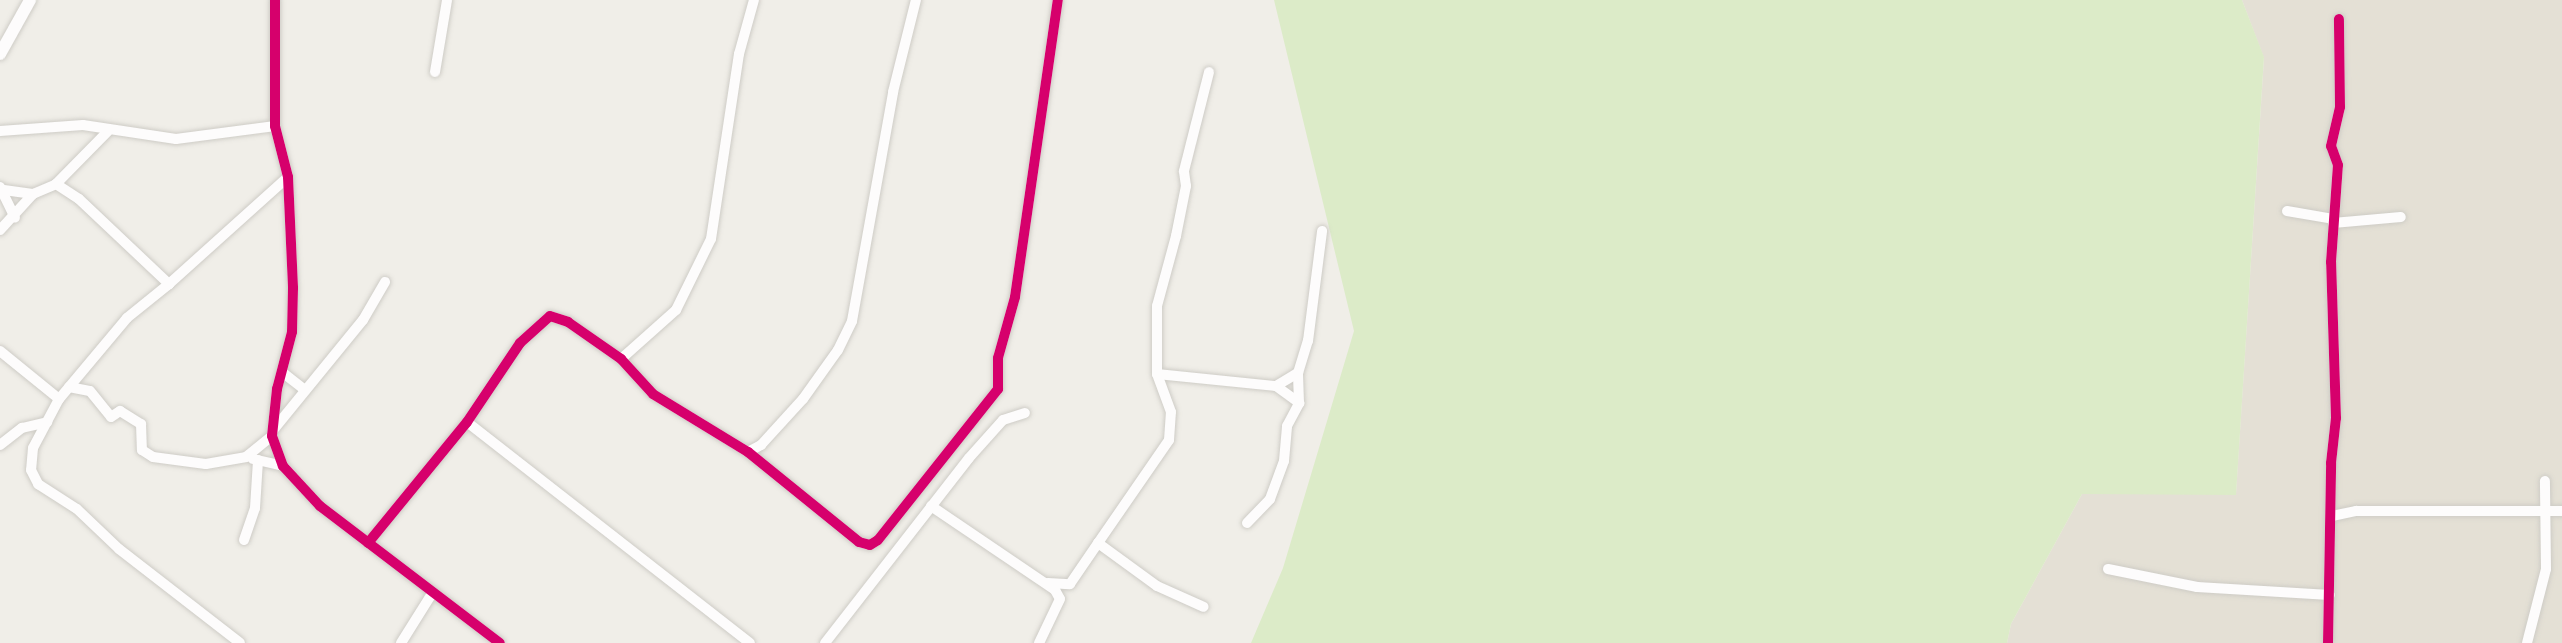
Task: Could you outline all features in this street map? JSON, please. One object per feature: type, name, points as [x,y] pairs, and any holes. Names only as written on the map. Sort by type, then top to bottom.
[{"type":"street","points":[[0,54],[30,0]]},
{"type":"street","points":[[275,0],[275,126],[288,177],[293,310],[272,433],[283,466],[320,506],[500,643]]},
{"type":"street","points":[[435,72],[447,0]]},
{"type":"street","points":[[621,359],[676,310],[711,239],[739,54],[754,0]]},
{"type":"street","points":[[748,452],[761,445],[803,399],[838,350],[852,321],[893,92],[916,0]]},
{"type":"street","points":[[368,543],[467,422],[520,344],[550,316],[568,322],[621,359],[653,394],[748,452],[859,542],[870,545],[887,529],[998,389],[998,358],[1014,298],[1058,0]]},
{"type":"street","points":[[2328,643],[2331,463],[2336,418],[2333,221],[2338,166],[2332,146],[2340,107],[2339,19]]},
{"type":"street","points":[[1039,643],[1060,598],[1169,440],[1171,412],[1157,374],[1157,306],[1176,236],[1186,187],[1184,171],[1209,72]]},
{"type":"street","points":[[0,131],[64,125],[176,139],[275,126]]},
{"type":"street","points":[[0,230],[15,218],[33,194],[56,184],[108,131]]},
{"type":"street","points":[[240,643],[118,549],[77,509],[37,484],[31,457],[59,400],[127,318],[288,177]]},
{"type":"street","points":[[56,184],[79,199],[169,284]]},
{"type":"street","points":[[2,189],[33,194]]},
{"type":"street","points":[[2,189],[15,218]]},
{"type":"street","points":[[2287,211],[2333,221],[2400,216]]},
{"type":"street","points":[[1247,523],[1270,499],[1284,461],[1287,426],[1299,403],[1298,373],[1308,341],[1322,231]]},
{"type":"street","points":[[246,457],[272,433],[363,320],[385,282]]},
{"type":"street","points":[[0,351],[22,372],[51,390],[59,400]]},
{"type":"street","points":[[282,372],[305,390]]},
{"type":"street","points":[[1276,386],[1298,373]]},
{"type":"street","points":[[1157,374],[1276,386],[1299,403]]},
{"type":"street","points":[[51,390],[90,391],[111,417],[120,411],[141,424],[142,450],[153,457],[206,464],[246,457],[283,466]]},
{"type":"street","points":[[825,643],[931,506],[1003,420],[1025,413]]},
{"type":"street","points":[[0,445],[22,428],[47,422]]},
{"type":"street","points":[[467,422],[750,643]]},
{"type":"street","points":[[244,540],[255,508],[258,460]]},
{"type":"street","points":[[2527,643],[2546,569],[2542,510],[2545,481]]},
{"type":"street","points":[[931,506],[1048,583],[1060,598]]},
{"type":"street","points":[[2332,516],[2356,511],[2562,511]]},
{"type":"street","points":[[1098,543],[1157,586],[1204,607]]},
{"type":"street","points":[[2109,569],[2197,587],[2330,595]]},
{"type":"street","points":[[1048,583],[1070,584]]},
{"type":"street","points":[[401,643],[433,592]]},
{"type":"shaded area","points":[[2242,0],[2562,0],[2562,643],[2007,643],[2011,624],[2082,494],[2236,494],[2264,58]]},
{"type":"green space","points":[[1274,0],[2242,0],[2264,57],[2236,495],[2082,494],[2011,624],[2007,643],[1251,643],[1283,568],[1354,331]]},
{"type":"cycle path","points":[[275,0],[275,126],[288,177],[293,288],[292,332],[277,389],[272,436],[283,466],[320,506],[500,643]]},
{"type":"cycle path","points":[[368,543],[467,422],[520,343],[550,316],[568,322],[621,359],[653,394],[748,452],[859,542],[870,545],[878,540],[998,389],[998,358],[1015,297],[1058,0]]},
{"type":"cycle path","points":[[2328,643],[2331,463],[2336,418],[2331,262],[2338,165],[2331,146],[2340,107],[2339,19]]}]
